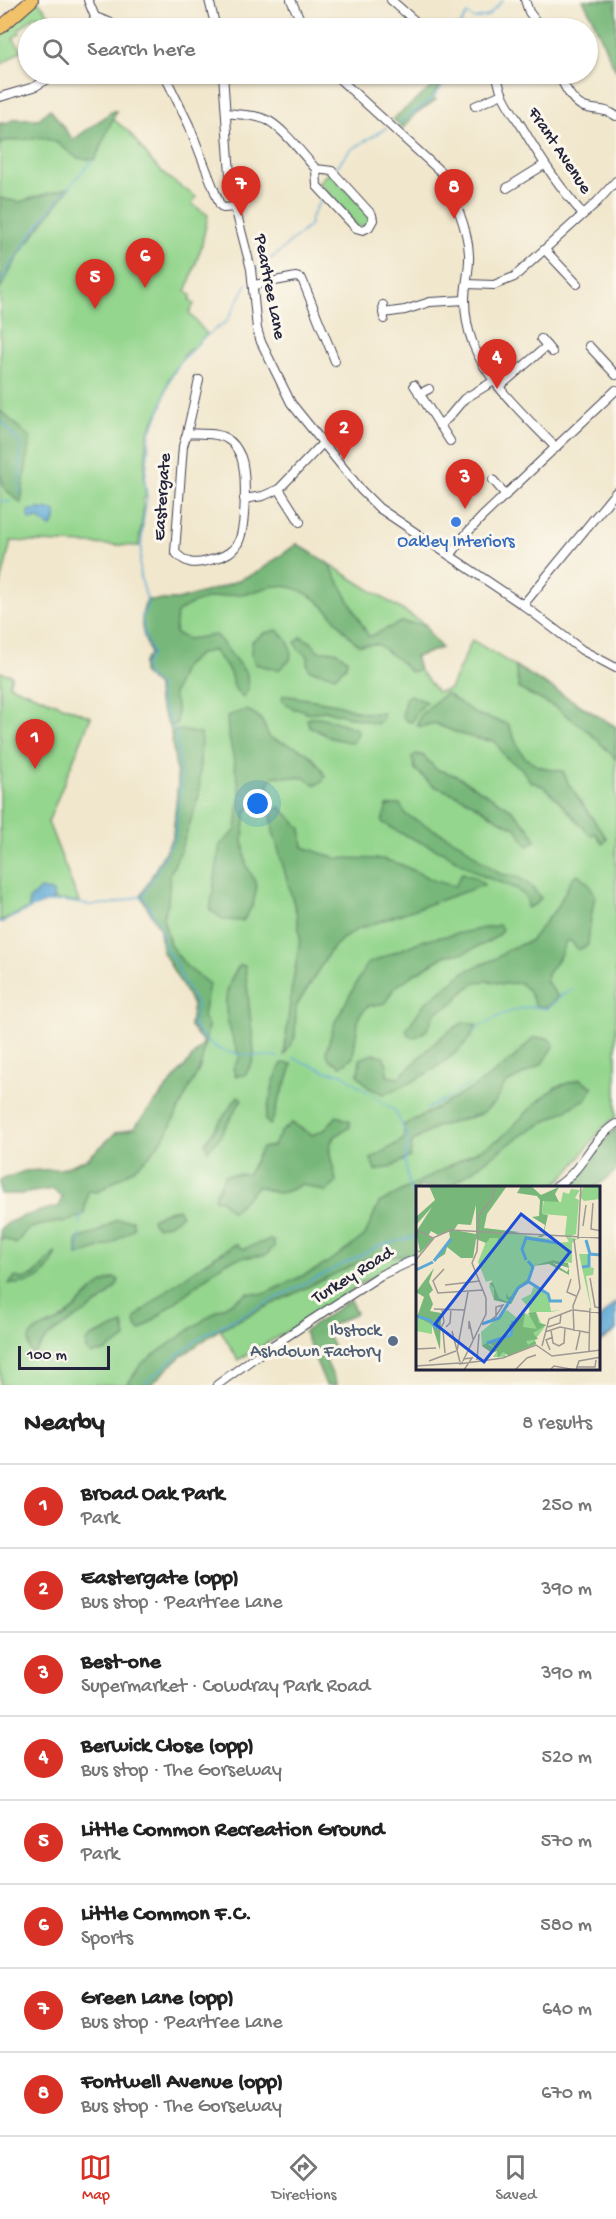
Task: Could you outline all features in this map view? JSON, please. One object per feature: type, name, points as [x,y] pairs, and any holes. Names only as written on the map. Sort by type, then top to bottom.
[{"type":"highway","points":[[0,28],[32,0]]},
{"type":"street","points":[[88,0],[95,17]]},
{"type":"street","points":[[209,0],[214,18]]},
{"type":"street","points":[[291,0],[299,18]]},
{"type":"street","points":[[391,0],[412,18]]},
{"type":"street","points":[[525,0],[534,18]]},
{"type":"street","points":[[0,97],[39,84]]},
{"type":"street","points":[[169,84],[189,125],[220,205],[223,208],[235,207]]},
{"type":"street","name":"Peartree Lane","points":[[224,84],[235,207],[254,285],[261,342],[291,403],[361,490],[379,508],[523,605],[582,650],[616,668]]},
{"type":"street","points":[[345,84],[434,164],[448,186],[468,243],[470,257],[465,300],[473,344],[496,384],[556,448]]},
{"type":"street","name":"Frant Avenue","points":[[499,84],[501,94],[544,165],[563,192],[583,214]]},
{"type":"street","points":[[564,84],[581,106],[609,111],[616,116]]},
{"type":"street","points":[[475,106],[501,94]]},
{"type":"street","points":[[226,113],[255,116],[269,121],[280,129],[316,170],[316,186],[356,228],[363,230],[369,227],[373,220],[372,214],[332,171],[316,170]]},
{"type":"street","points":[[507,189],[544,165]]},
{"type":"street","points":[[467,284],[494,285],[504,283],[514,277],[616,182]]},
{"type":"street","points":[[545,250],[575,278]]},
{"type":"street","points":[[254,285],[296,277],[302,279],[335,361]]},
{"type":"street","points":[[383,312],[405,310],[430,302],[465,300]]},
{"type":"street","points":[[439,425],[464,399],[496,384],[547,346]]},
{"type":"street","points":[[595,348],[616,375]]},
{"type":"street","name":"Eastergate","points":[[187,433],[223,436],[232,443],[241,458],[244,498],[241,535],[235,548],[222,557],[197,564],[188,563],[181,558],[176,552],[175,543],[183,446],[201,385]]},
{"type":"street","points":[[414,385],[450,441]]},
{"type":"street","points":[[419,394],[429,389]]},
{"type":"street","points":[[450,556],[466,534],[616,390]]},
{"type":"street","points":[[244,498],[263,496],[279,489],[324,442]]},
{"type":"street","points":[[491,478],[506,495]]},
{"type":"street","points":[[279,489],[301,524]]},
{"type":"street","points":[[523,605],[616,492]]},
{"type":"street","points":[[558,1186],[567,1181],[604,1134],[616,1124]]},
{"type":"street","name":"Turkey Road","points":[[217,1385],[258,1355],[381,1275],[416,1259]]},
{"type":"green space","points":[[583,0],[616,0],[616,71],[598,30],[598,18],[592,17]]},
{"type":"green space","points":[[38,1],[52,18],[39,18],[36,15],[33,18],[18,18],[18,34],[13,38],[18,45],[18,53],[0,65],[0,34],[21,15],[23,17],[24,13]]},
{"type":"green space","points":[[442,84],[433,96],[436,100],[416,113],[403,128],[393,119],[433,86]]},
{"type":"green space","points":[[50,109],[73,140],[116,111],[113,119],[129,132],[153,163],[170,179],[196,197],[192,204],[208,215],[201,248],[186,292],[191,295],[190,301],[194,304],[189,313],[207,334],[187,351],[169,379],[161,408],[148,432],[144,477],[146,497],[143,499],[139,546],[11,541],[0,588],[0,123],[7,124],[13,119],[39,119]]},
{"type":"green space","points":[[50,109],[73,140],[116,111],[95,160],[77,158],[57,143],[43,138],[5,141],[0,145],[0,123],[7,124],[13,119],[39,119]]},
{"type":"green space","points":[[331,173],[370,216],[368,225],[358,227],[319,182]]},
{"type":"green space","points":[[70,187],[20,253],[0,289],[0,198],[19,202]]},
{"type":"green space","points":[[0,410],[30,438],[21,503],[4,488],[0,472]]},
{"type":"green space","points":[[297,544],[426,625],[429,633],[441,648],[415,657],[419,670],[437,692],[450,689],[472,640],[616,727],[616,1117],[598,1133],[569,1171],[551,1186],[416,1186],[416,1256],[387,1267],[293,1328],[238,1360],[220,1329],[180,1357],[150,1385],[0,1385],[0,1241],[10,1233],[79,1215],[83,1185],[107,1140],[116,1133],[134,1128],[204,1043],[190,1026],[193,1005],[162,950],[160,929],[141,896],[173,837],[178,783],[171,730],[158,701],[157,686],[143,674],[143,664],[150,653],[142,626],[144,607],[147,600],[178,600],[222,587],[258,572]]},
{"type":"green space","points":[[297,544],[329,564],[369,637],[401,622],[426,625],[429,633],[441,648],[415,657],[419,670],[410,672],[377,644],[359,645],[314,598],[285,586],[202,600],[177,613],[175,633],[188,639],[216,635],[247,674],[248,689],[244,697],[238,692],[234,687],[229,670],[213,650],[198,655],[183,668],[173,695],[177,708],[177,724],[169,726],[158,701],[157,686],[143,674],[143,664],[150,653],[142,626],[147,600],[178,600],[222,587],[258,572]]},
{"type":"green space","points":[[277,630],[289,643],[290,660],[278,670],[255,664],[251,653],[252,641],[265,633]]},
{"type":"green space","points":[[301,637],[311,642],[318,651],[335,651],[347,659],[346,666],[336,676],[310,670],[307,664],[309,657],[298,649],[295,642]]},
{"type":"green space","points":[[515,666],[616,727],[616,759],[589,732],[555,707],[519,689]]},
{"type":"green space","points":[[0,672],[12,675],[9,685],[91,717],[48,822],[79,902],[54,900],[52,892],[29,900],[29,909],[0,921]]},
{"type":"green space","points":[[446,693],[476,714],[508,724],[521,752],[531,762],[563,771],[569,785],[607,839],[603,844],[595,833],[591,836],[544,787],[530,781],[521,768],[505,757],[495,741],[471,737],[434,723],[421,727],[417,725],[420,715]]},
{"type":"green space","points":[[283,695],[337,704],[363,713],[383,713],[383,718],[377,724],[327,711],[305,713],[304,710],[294,709],[282,701]]},
{"type":"green space","points":[[410,695],[426,702],[416,713],[412,722],[402,716],[405,699]]},
{"type":"green space","points":[[246,710],[261,720],[269,738],[295,746],[308,754],[325,776],[322,782],[315,785],[305,778],[275,776],[269,782],[268,795],[259,796],[246,812],[243,839],[246,864],[257,886],[253,905],[243,921],[224,920],[210,910],[220,845],[236,830],[240,792],[227,716]]},
{"type":"green space","points":[[316,717],[357,729],[358,733],[353,743],[331,738],[309,726],[307,719]]},
{"type":"green space","points":[[180,730],[201,734],[199,796],[170,874],[168,903],[163,917],[170,945],[186,966],[209,984],[203,1017],[208,1026],[201,1065],[167,1133],[150,1155],[134,1169],[98,1192],[88,1191],[84,1214],[71,1220],[31,1228],[16,1244],[3,1238],[0,1241],[0,1229],[6,1224],[28,1214],[60,1206],[62,1197],[53,1189],[20,1194],[0,1194],[0,1180],[25,1171],[61,1169],[87,1159],[116,1133],[134,1128],[204,1043],[190,1026],[193,1005],[162,950],[160,929],[141,896],[173,837],[178,783],[171,733]]},
{"type":"green space","points":[[416,754],[424,756],[436,769],[457,776],[511,809],[529,828],[536,840],[528,846],[516,828],[466,799],[432,785],[415,769],[412,757]]},
{"type":"green space","points":[[400,804],[406,815],[462,844],[501,874],[518,877],[531,886],[541,898],[536,904],[527,908],[527,899],[517,889],[481,875],[443,852],[400,833],[382,822],[387,806]]},
{"type":"green space","points":[[280,807],[301,828],[303,847],[335,858],[382,859],[400,864],[435,881],[455,886],[462,873],[476,878],[484,885],[358,929],[342,939],[330,951],[296,1007],[295,1037],[284,1056],[300,939],[297,915],[273,831],[271,813]]},
{"type":"green space","points":[[578,874],[589,884],[595,895],[588,945],[578,950],[571,941],[566,941],[559,958],[547,974],[547,982],[558,997],[547,1007],[536,1006],[528,990],[520,983],[477,982],[466,989],[452,1004],[436,1012],[426,1031],[414,1038],[408,1035],[406,1030],[424,1004],[466,971],[530,941],[558,906],[572,878]]},
{"type":"green space","points":[[499,925],[502,929],[498,936],[464,953],[446,955],[394,988],[385,1003],[368,1006],[359,1016],[353,1057],[341,1066],[330,1060],[326,1052],[335,1022],[367,964],[421,941]]},
{"type":"green space","points":[[240,965],[245,966],[254,1052],[253,1062],[245,1075],[236,1076],[233,1068],[240,1058],[228,1022],[226,999],[228,988]]},
{"type":"green space","points":[[465,1022],[477,1025],[462,1047],[437,1067],[409,1083],[384,1094],[369,1088],[358,1075],[360,1059],[373,1054],[383,1056],[387,1064],[387,1076],[398,1078],[446,1033]]},
{"type":"green space","points":[[533,1038],[548,1038],[554,1045],[541,1065],[505,1084],[495,1102],[481,1114],[436,1127],[412,1142],[410,1157],[391,1167],[375,1171],[371,1159],[404,1139],[404,1125],[473,1088],[505,1065]]},
{"type":"green space","points":[[282,1063],[292,1064],[270,1125],[265,1120],[274,1081]]},
{"type":"green space","points":[[580,1079],[593,1087],[586,1099],[522,1135],[450,1186],[416,1186],[416,1255],[368,1258],[220,1329],[180,1357],[150,1385],[127,1385],[141,1364],[218,1310],[248,1293],[264,1294],[319,1268],[349,1248],[365,1235],[379,1203],[500,1139],[535,1104],[556,1087]]},
{"type":"green space","points":[[238,1096],[242,1099],[219,1138],[208,1150],[205,1143]]},
{"type":"green space","points":[[337,1116],[350,1121],[350,1127],[333,1139],[330,1145],[336,1183],[326,1192],[302,1184],[280,1193],[258,1186],[232,1212],[220,1199],[216,1200],[214,1197],[225,1175],[248,1174],[262,1148],[273,1146],[281,1132],[292,1123],[312,1135],[324,1130]]},
{"type":"green space","points":[[616,1127],[616,1171],[597,1186],[561,1186],[580,1171]]},
{"type":"green space","points":[[178,1209],[182,1215],[169,1224],[158,1227],[153,1223],[152,1219]]},
{"type":"green space","points":[[116,1220],[132,1220],[134,1228],[111,1244],[77,1256],[77,1239],[94,1234]]},
{"type":"green space","points":[[269,1240],[274,1241],[274,1247],[266,1255],[239,1258],[224,1263],[140,1331],[136,1326],[135,1318],[195,1269],[236,1244],[243,1249]]},
{"type":"green space","points":[[55,1253],[56,1256],[51,1264],[38,1279],[26,1283],[9,1284],[15,1277],[23,1279],[34,1275]]},
{"type":"green space","points":[[115,1278],[119,1280],[108,1295],[88,1311],[55,1331],[32,1355],[29,1344],[33,1333],[66,1316],[91,1292]]},
{"type":"green space","points":[[350,1300],[356,1313],[325,1329],[334,1348],[323,1354],[337,1385],[326,1385],[304,1332]]},
{"type":"green space","points":[[123,1324],[126,1338],[104,1352],[91,1354],[86,1350],[86,1342],[91,1337]]},
{"type":"water","points":[[54,510],[56,515],[53,526],[50,527],[38,518],[29,520],[28,511]]},
{"type":"water","points":[[40,889],[53,892],[54,900],[29,909],[29,900]]},
{"type":"water","points":[[616,1302],[616,1330],[601,1341],[601,1317]]},
{"type":"waterway","points":[[479,18],[488,16],[503,0]]},
{"type":"waterway","points":[[464,18],[467,14],[473,18]]},
{"type":"waterway","points":[[400,123],[436,94],[443,84]]},
{"type":"waterway","points":[[336,168],[349,151],[386,128]]},
{"type":"waterway","points":[[0,283],[42,220],[92,161]]},
{"type":"waterway","points":[[256,270],[309,226],[312,215],[322,198]]},
{"type":"waterway","points":[[247,284],[227,321],[202,339],[181,361],[170,379],[150,433],[145,482],[147,497],[140,564],[140,575],[148,603],[142,617],[145,637],[152,653],[145,665],[146,674],[159,686],[161,701],[176,734],[181,782],[175,837],[143,896],[161,929],[165,948],[178,967],[197,1005],[193,1025],[201,1036],[210,1044],[230,1053],[278,1057]]},
{"type":"waterway","points":[[0,419],[21,445],[19,495]]},
{"type":"waterway","points":[[0,501],[10,502]]},
{"type":"waterway","points":[[0,923],[43,903],[63,901],[89,905],[111,904],[142,896]]},
{"type":"waterway","points":[[473,1031],[499,1016],[518,1009],[528,1007],[547,1009],[573,989]]},
{"type":"waterway","points":[[294,1058],[325,1071],[342,1074],[395,1111],[408,1137],[405,1161],[409,1186],[416,1200]]},
{"type":"waterway","points":[[426,1109],[469,1084]]},
{"type":"waterway","points":[[80,1224],[82,1214]]},
{"type":"waterway","points":[[79,1255],[80,1234]]},
{"type":"waterway","points":[[145,1383],[205,1334],[379,1246],[416,1237]]},
{"type":"place","name":"Green Lane (opp)","points":[[241,216]]},
{"type":"place","name":"Fontwell Avenue (opp)","points":[[454,219]]},
{"type":"place","name":"Little Common F.C.","points":[[145,288]]},
{"type":"place","name":"Little Common Recreation Ground","points":[[95,309]]},
{"type":"place","name":"Berwick Close (opp)","points":[[497,389]]},
{"type":"place","name":"Eastergate (opp)","points":[[344,460]]},
{"type":"place","name":"Best-one","points":[[465,509]]},
{"type":"place","name":"Oakley Interiors","points":[[456,522]]},
{"type":"place","name":"Broad Oak Park","points":[[35,769]]},
{"type":"place","name":"Ibstock Ashdown Factory","points":[[393,1341]]}]
